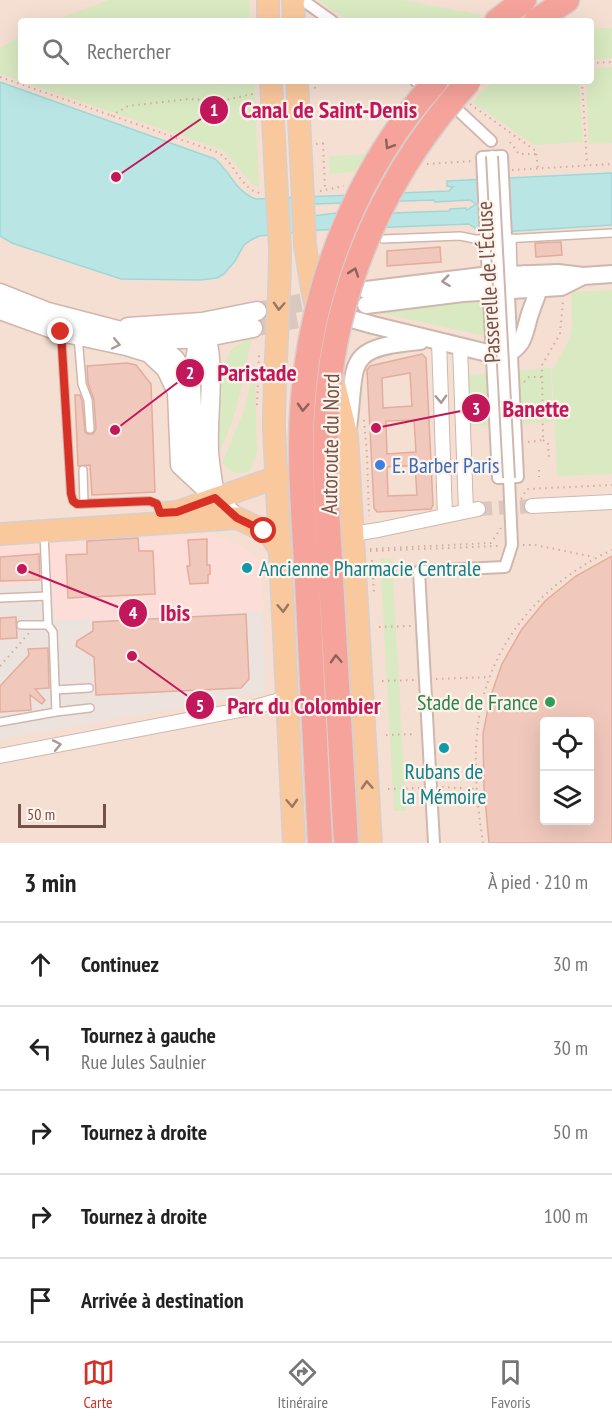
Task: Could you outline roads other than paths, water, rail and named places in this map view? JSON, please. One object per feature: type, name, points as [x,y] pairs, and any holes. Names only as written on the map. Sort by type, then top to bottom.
[{"type":"highway","points":[[501,18],[524,0]]},
{"type":"highway","points":[[540,18],[567,0]]},
{"type":"highway","name":"Autoroute du Nord","points":[[320,843],[302,465],[302,417],[308,357],[317,312],[330,266],[356,202],[421,84]]},
{"type":"highway","name":"Autoroute du Nord","points":[[346,843],[327,479],[327,407],[331,364],[344,306],[367,237],[396,178],[419,142],[469,92]]},
{"type":"main road","points":[[268,0],[268,18]]},
{"type":"main road","points":[[295,18],[301,2]]},
{"type":"main road","points":[[297,84],[306,246],[313,294],[347,436],[352,534],[365,554],[371,843]]},
{"type":"main road","points":[[264,87],[276,178],[280,248],[274,428],[294,843]]},
{"type":"main road","points":[[0,293],[48,312],[152,339],[232,332]]},
{"type":"main road","points":[[0,310],[69,334],[149,353],[166,369],[177,392],[180,465],[215,498],[227,519]]},
{"type":"main road","points":[[111,328],[202,333],[255,319],[232,332],[210,362]]},
{"type":"main road","points":[[202,333],[210,362],[209,451],[215,498]]},
{"type":"main road","points":[[195,479],[191,385],[202,333]]},
{"type":"main road","points":[[152,339],[175,359],[191,385]]},
{"type":"main road","points":[[0,524],[177,512],[278,477],[349,474]]},
{"type":"main road","points":[[0,534],[227,519],[268,533],[291,564],[365,554]]},
{"type":"street","points":[[301,2],[327,18]]},
{"type":"street","points":[[459,112],[491,141]]},
{"type":"street","name":"Passerelle de l'Écluse","points":[[434,843],[419,571],[505,567],[512,545],[492,156]]},
{"type":"street","points":[[366,298],[463,293],[558,273],[584,276],[612,274]]},
{"type":"street","points":[[519,280],[539,289],[561,287],[584,276]]},
{"type":"street","points":[[519,280],[529,318]]},
{"type":"street","points":[[313,294],[336,312],[348,318],[504,357],[518,348],[526,335],[539,289]]},
{"type":"street","points":[[347,436],[352,378],[361,356],[372,350],[406,342],[436,340]]},
{"type":"street","points":[[436,340],[445,516]]},
{"type":"street","points":[[352,534],[472,510],[460,346]]},
{"type":"street","points":[[532,506],[612,502]]},
{"type":"street","points":[[0,756],[255,707],[287,698]]},
{"type":"lane","points":[[383,239],[460,236],[475,239],[612,233]]},
{"type":"lane","points":[[512,238],[519,280]]},
{"type":"lane","points":[[69,334],[88,400],[90,429]]},
{"type":"lane","points":[[69,334],[71,494],[73,501],[77,504],[150,501],[157,504],[160,513]]},
{"type":"lane","points":[[83,470],[84,504]]},
{"type":"lane","points":[[44,530],[48,625],[53,632],[56,712]]},
{"type":"lane","points":[[0,598],[47,596]]},
{"type":"lane","points":[[21,625],[48,625]]},
{"type":"lane","points":[[56,690],[89,688]]},
{"type":"lane","points":[[0,723],[90,708]]},
{"type":"water","points":[[0,82],[215,159],[243,192],[256,199],[449,191],[453,187],[447,186],[447,181],[612,173],[612,225],[482,233],[469,224],[320,230],[259,236],[244,245],[224,274],[217,278],[200,280],[121,279],[12,243],[0,236]],"holes":[[[434,200],[435,202],[470,200],[476,204],[467,210],[466,208],[449,211],[338,215],[336,213],[313,216],[313,204]]]},
{"type":"tunnel","points":[[257,311],[358,292]]},
{"type":"tunnel","points":[[253,328],[328,313]]},
{"type":"tunnel","points":[[478,509],[532,506]]},
{"type":"place","name":"Canal de Saint-Denis","points":[[116,177]]},
{"type":"place","name":"Banette","points":[[376,428]]},
{"type":"place","name":"Paristade","points":[[115,430]]},
{"type":"place","name":"E. Barber Paris","points":[[380,465]]},
{"type":"place","name":"Ancienne Pharmacie Centrale","points":[[247,568]]},
{"type":"place","name":"Ibis","points":[[22,569]]},
{"type":"place","name":"Parc du Colombier","points":[[132,656]]},
{"type":"place","name":"Stade de France","points":[[550,702]]},
{"type":"place","name":"Rubans de la Mémoire","points":[[444,748]]}]
